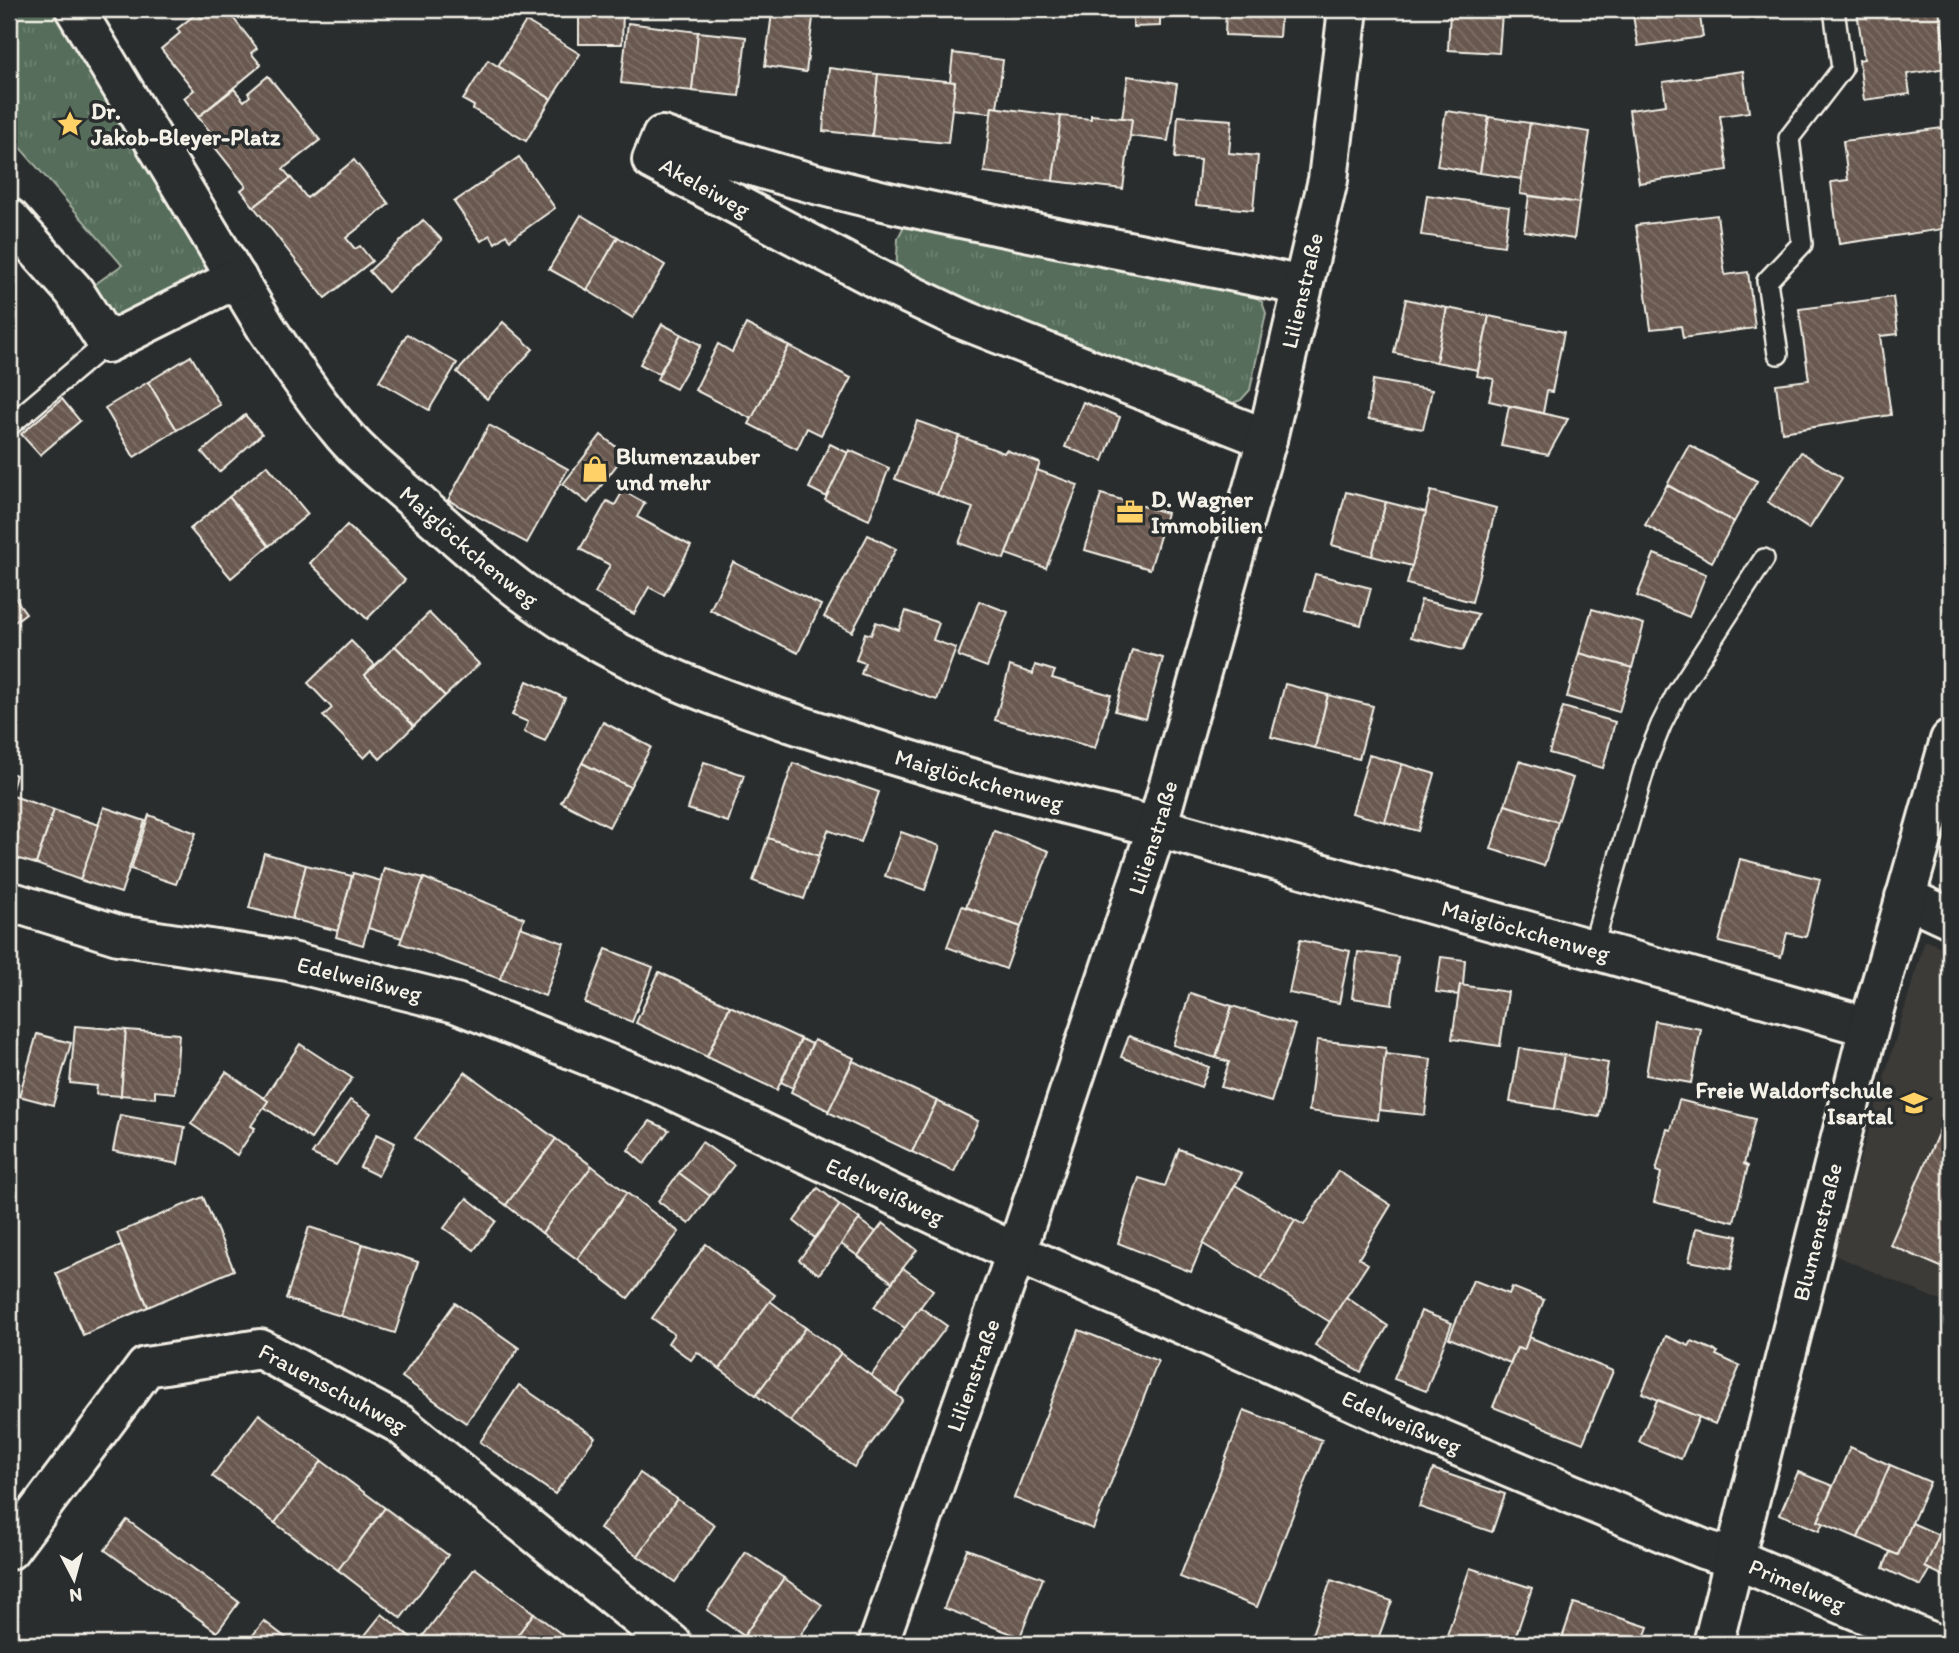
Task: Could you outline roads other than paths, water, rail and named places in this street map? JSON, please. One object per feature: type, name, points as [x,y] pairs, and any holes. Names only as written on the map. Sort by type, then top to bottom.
[{"type":"street","name":"Maiglöckchenweg","points":[[75,9],[237,278],[295,370],[339,430],[469,548],[534,600],[603,644],[671,678],[746,709],[921,765],[1064,805],[1157,827],[1869,1027]]},
{"type":"street","name":"Lilienstraße","points":[[878,1644],[1016,1254],[1157,827],[1267,439],[1328,180],[1348,9]]},
{"type":"street","name":"Akeleiweg","points":[[1267,439],[959,318],[883,282],[652,160],[662,136],[699,150],[871,199],[1303,286]]},
{"type":"street","points":[[9,218],[74,291],[107,343],[237,278]]},
{"type":"street","name":"Blumenstraße","points":[[1713,1644],[1869,1027],[1950,740]]},
{"type":"street","points":[[1905,897],[1950,918]]},
{"type":"street","name":"Edelweißweg","points":[[9,901],[118,935],[288,961],[456,1003],[664,1086],[1016,1254],[1214,1338],[1398,1422],[1703,1549],[1736,1559]]},
{"type":"street","name":"Frauenschuhweg","points":[[9,1550],[146,1367],[260,1349],[400,1424],[673,1644]]},
{"type":"street","name":"Primelweg","points":[[1736,1559],[1936,1644]]},
{"type":"lane","points":[[1778,354],[1766,281],[1802,244],[1789,138],[1842,69],[1834,9]]},
{"type":"lane","points":[[9,426],[107,343]]},
{"type":"lane","points":[[1592,949],[1647,760],[1661,725],[1677,693],[1764,559]]},
{"type":"place","name":"Dr. Jakob-Bleyer-Platz","points":[[70,124]]},
{"type":"place","name":"Blumenzauber und mehr","points":[[595,469]]},
{"type":"place","name":"D. Wagner Immobilien","points":[[1130,512]]},
{"type":"place","name":"Freie Waldorfschule Isartal","points":[[1914,1103]]}]
